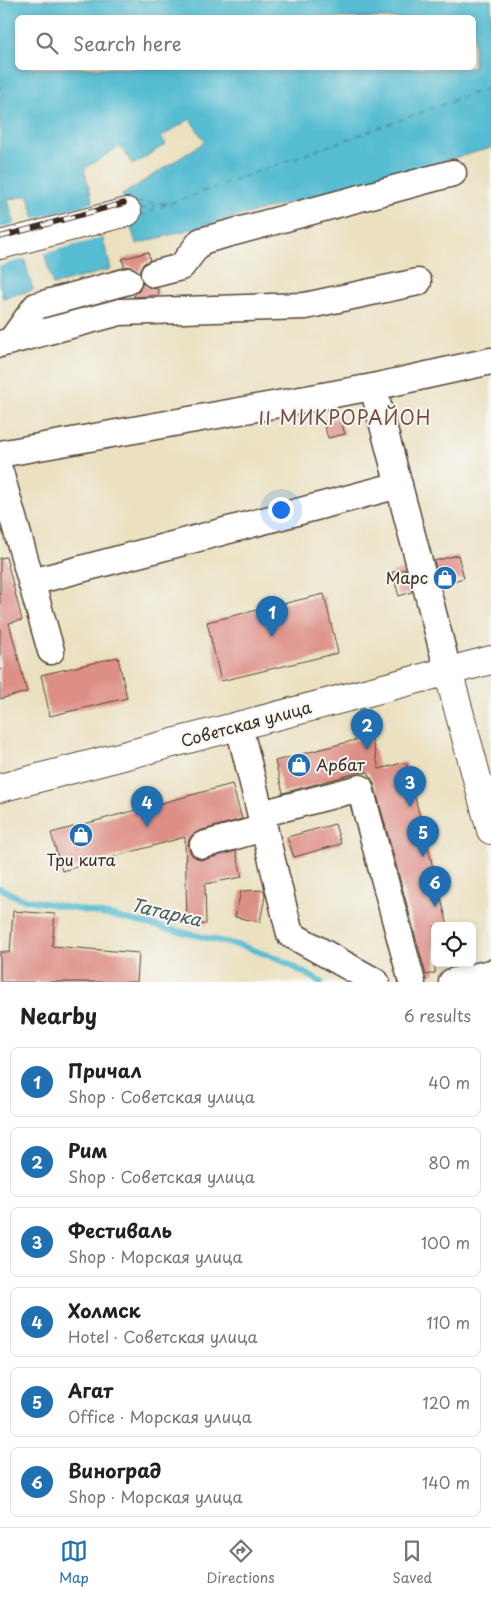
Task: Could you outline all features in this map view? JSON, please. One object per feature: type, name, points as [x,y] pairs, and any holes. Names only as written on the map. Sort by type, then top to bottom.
[{"type":"main road","points":[[0,245],[127,212]]},
{"type":"main road","name":"Советская улица","points":[[0,788],[491,660]]},
{"type":"main road","points":[[448,671],[491,830]]},
{"type":"lane","points":[[154,274],[182,267],[201,241],[453,173]]},
{"type":"lane","points":[[6,343],[36,306],[128,281]]},
{"type":"lane","points":[[6,343],[120,312],[305,306],[418,282]]},
{"type":"lane","points":[[0,454],[373,387],[491,361]]},
{"type":"lane","points":[[373,387],[448,671]]},
{"type":"lane","points":[[0,472],[52,651]]},
{"type":"lane","points":[[32,582],[399,485]]},
{"type":"lane","points":[[239,726],[290,934],[376,982]]},
{"type":"lane","points":[[203,845],[262,821],[360,788],[412,982]]},
{"type":"lane","points":[[452,982],[491,973]]},
{"type":"water","points":[[0,0],[491,0],[491,148],[136,244],[122,195],[205,142],[190,119],[161,137],[166,144],[133,165],[120,146],[84,169],[111,269],[53,285],[28,195],[8,200],[33,290],[3,298],[0,287]]},
{"type":"pier","points":[[96,202],[105,237],[42,254],[33,219]]},
{"type":"pier","points":[[17,223],[27,258],[0,266],[0,228]]},
{"type":"building","points":[[148,252],[150,260],[143,264],[139,272],[132,267],[124,266],[122,259]]},
{"type":"building","points":[[143,283],[150,288],[158,289],[159,295],[133,297]]},
{"type":"building","points":[[340,418],[345,434],[328,438],[323,422]]},
{"type":"building","points":[[458,555],[464,578],[441,584],[434,561]]},
{"type":"building","points":[[6,557],[22,620],[9,623],[27,692],[0,699],[0,558]]},
{"type":"building","points":[[405,569],[412,592],[399,596],[392,572]]},
{"type":"building","points":[[324,594],[338,653],[221,681],[207,622]]},
{"type":"building","points":[[118,657],[127,698],[50,716],[41,675]]},
{"type":"building","points":[[371,736],[379,769],[406,762],[447,922],[431,922],[431,967],[435,967],[435,973],[426,975],[374,784],[368,772],[356,773],[283,793],[275,761]]},
{"type":"building","points":[[232,784],[242,819],[199,831],[192,835],[188,842],[192,855],[200,860],[236,851],[242,877],[205,884],[206,924],[187,925],[185,837],[62,871],[51,833]]},
{"type":"building","points":[[335,824],[341,844],[294,857],[287,837]]},
{"type":"building","points":[[264,890],[265,896],[260,922],[235,917],[241,891]]},
{"type":"building","points":[[13,911],[55,914],[52,946],[139,953],[137,982],[0,982],[0,952],[10,952]]},
{"type":"waterway","name":"Татарка","points":[[0,888],[19,898],[108,915],[242,946],[279,959],[321,982]]},
{"type":"ferry route","points":[[140,216],[171,203],[491,87]]},
{"type":"ferry route","points":[[137,203],[170,203]]},
{"type":"ferry route","points":[[140,209],[168,203]]},
{"type":"railway","points":[[0,237],[124,203]]},
{"type":"place","name":"Марс","points":[[445,578]]},
{"type":"place","name":"Причал","points":[[272,637]]},
{"type":"place","name":"Рим","points":[[367,750]]},
{"type":"place","name":"Арбат","points":[[299,765]]},
{"type":"place","name":"Фестиваль","points":[[410,807]]},
{"type":"place","name":"Холмск","points":[[147,827]]},
{"type":"place","name":"Три кита","points":[[81,835]]},
{"type":"place","name":"Агат","points":[[423,857]]},
{"type":"place","name":"Виноград","points":[[435,907]]},
{"type":"district","name":"II МИКРОРАЙОН","points":[[345,418]]}]
